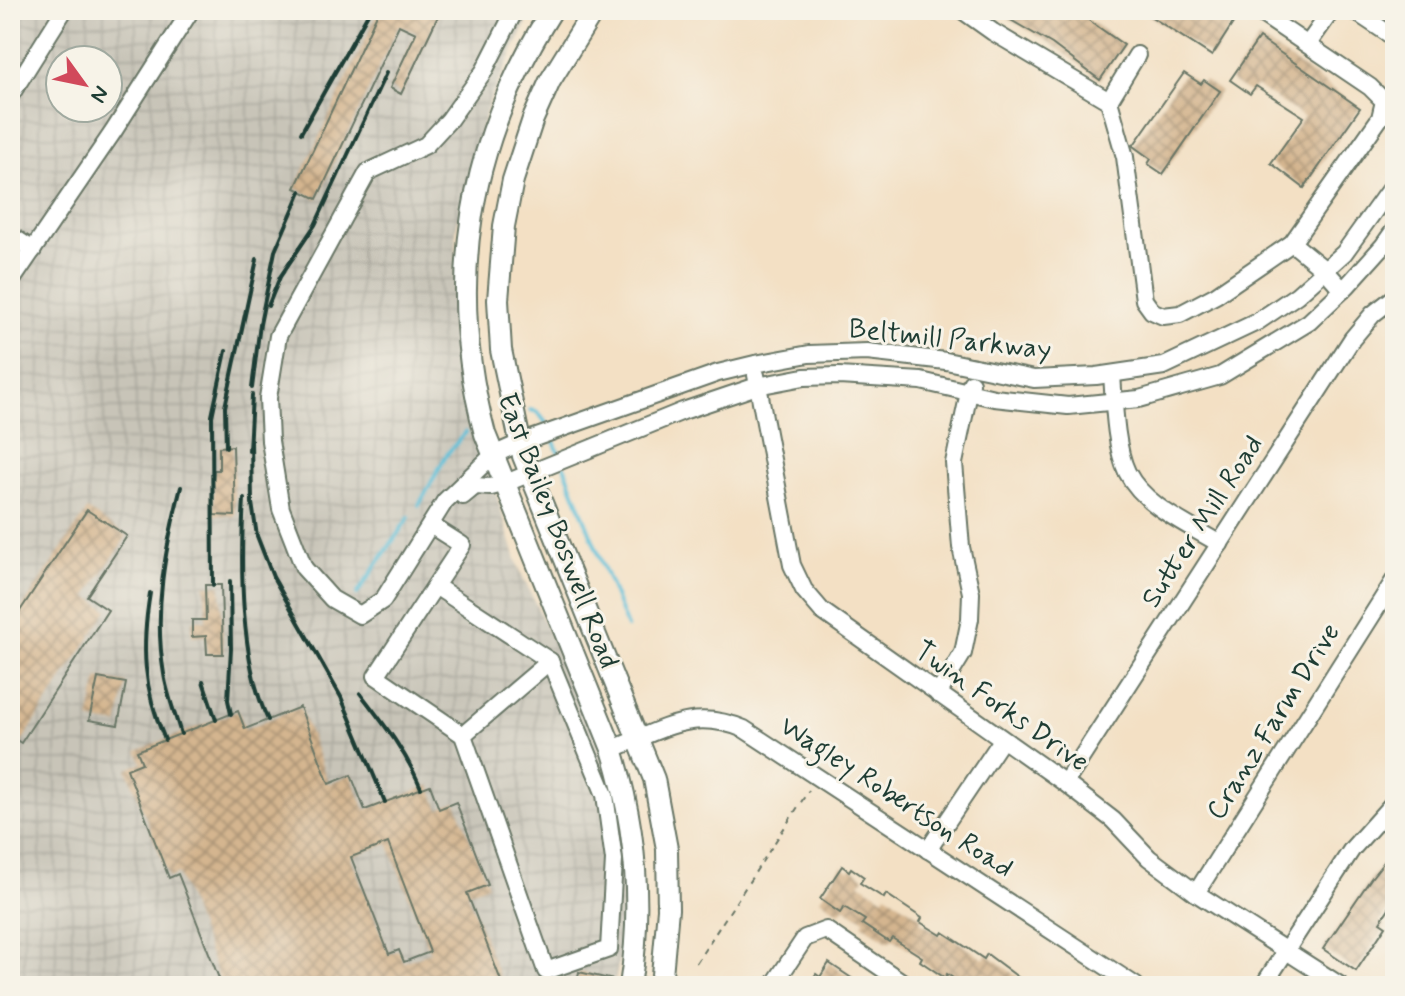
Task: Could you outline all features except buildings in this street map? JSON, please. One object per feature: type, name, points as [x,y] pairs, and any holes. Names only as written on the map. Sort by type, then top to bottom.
[{"type":"main road","name":"East Bailey Boswell Road","points":[[552,10],[525,53],[501,106],[482,161],[470,218],[465,275],[466,329],[478,408],[493,455],[612,749],[626,799],[637,876],[637,930],[630,986]]},
{"type":"main road","name":"East Bailey Boswell Road","points":[[591,14],[540,101],[518,164],[504,226],[498,300],[501,350],[520,443],[530,473],[654,779],[667,849],[668,909],[661,986]]},
{"type":"street","points":[[10,96],[64,10]]},
{"type":"street","points":[[10,283],[113,132],[191,10]]},
{"type":"street","points":[[443,591],[550,661],[605,795],[614,860],[609,949],[546,971],[463,735],[376,676],[462,545],[432,526],[383,600],[360,615],[332,599],[304,568],[281,509],[270,441],[268,398],[278,336],[368,172],[426,145],[449,120],[484,71],[515,10]]},
{"type":"street","points":[[962,10],[1109,101],[1125,157],[1144,300],[1152,311],[1163,316],[1180,314],[1216,295],[1292,243],[1380,118],[1384,101],[1370,87],[1256,10]]},
{"type":"street","points":[[1308,44],[1332,10]]},
{"type":"street","points":[[1353,10],[1395,38]]},
{"type":"street","points":[[1109,101],[1137,55]]},
{"type":"street","name":"Beltmill Parkway","points":[[432,526],[445,501],[493,455],[675,387],[755,364],[809,354],[867,352],[975,367],[1034,379],[1112,374],[1164,366],[1257,322],[1297,295],[1344,253],[1395,182]]},
{"type":"street","name":"Beltmill Parkway","points":[[432,526],[450,505],[475,486],[491,487],[506,483],[683,411],[757,386],[804,377],[921,381],[994,398],[1068,406],[1139,399],[1220,376],[1309,322],[1343,290],[1395,229]]},
{"type":"street","points":[[10,235],[33,250]]},
{"type":"street","points":[[1292,243],[1325,270],[1343,290]]},
{"type":"street","name":"Sutter Mill Road","points":[[1065,783],[1352,339],[1373,314],[1395,297]]},
{"type":"street","name":"Twin Forks Drive","points":[[755,364],[792,565],[804,590],[822,611],[1065,783],[1113,820],[1149,858],[1196,893],[1341,986]]},
{"type":"street","points":[[938,694],[963,653],[970,619],[971,593],[961,547],[954,463],[975,367]]},
{"type":"street","points":[[1112,374],[1126,471],[1138,489],[1161,509],[1220,544]]},
{"type":"street","name":"Cranz Farm Drive","points":[[1196,893],[1395,579]]},
{"type":"street","points":[[463,735],[550,661]]},
{"type":"street","name":"Wagley Robertson Road","points":[[612,749],[683,721],[710,718],[744,729],[1136,986]]},
{"type":"street","points":[[928,850],[1002,740]]},
{"type":"street","points":[[1263,986],[1352,849],[1395,801]]},
{"type":"street","points":[[773,986],[805,938],[826,930],[908,986]]},
{"type":"path","points":[[696,963],[817,777]]},
{"type":"shaded area","points":[[10,10],[533,10],[489,102],[456,228],[455,359],[518,566],[597,737],[621,843],[626,924],[614,986],[10,986]]},
{"type":"waterway","points":[[530,410],[538,412],[546,423]]},
{"type":"waterway","points":[[419,505],[447,454],[466,432]]},
{"type":"waterway","points":[[552,437],[559,453]]},
{"type":"waterway","points":[[564,466],[627,627]]},
{"type":"waterway","points":[[357,594],[409,517]]},
{"type":"railway","points":[[301,133],[370,10]]},
{"type":"railway","points":[[268,306],[280,277],[315,225],[386,73]]},
{"type":"railway","points":[[252,388],[260,324],[275,251],[301,191]]},
{"type":"railway","points":[[226,447],[225,407],[257,259]]},
{"type":"railway","points":[[213,585],[212,416],[226,351]]},
{"type":"railway","points":[[249,451],[252,395]]},
{"type":"railway","points":[[251,440],[252,503],[257,536],[273,577],[341,697],[385,802]]},
{"type":"railway","points":[[181,487],[162,580],[160,626],[165,682],[181,734]]},
{"type":"railway","points":[[244,499],[242,582],[247,641],[252,670],[268,720]]},
{"type":"railway","points":[[230,581],[228,700],[231,714]]},
{"type":"railway","points":[[150,593],[145,632],[146,668],[152,703],[165,740]]},
{"type":"railway","points":[[203,681],[216,720]]},
{"type":"railway","points":[[360,693],[401,750],[421,788]]}]
